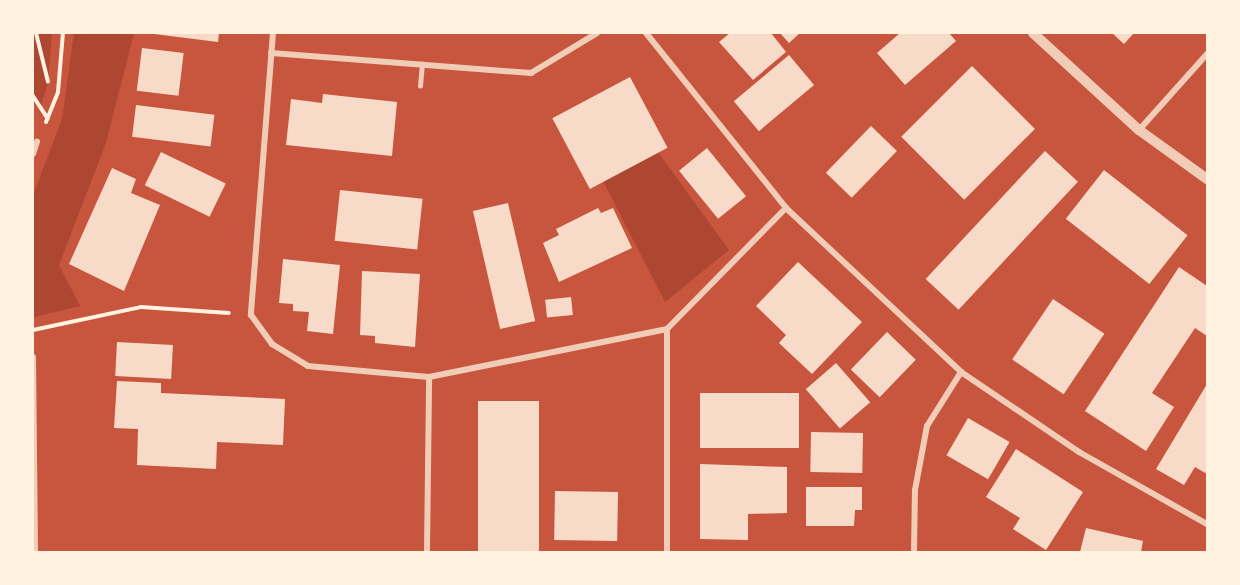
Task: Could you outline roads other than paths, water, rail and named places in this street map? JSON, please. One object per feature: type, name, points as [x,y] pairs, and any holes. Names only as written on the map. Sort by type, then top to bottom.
[{"type":"street","points":[[273,33],[251,315],[272,344],[308,366],[429,377],[667,329],[786,208]]},
{"type":"street","points":[[271,53],[531,73],[597,33]]},
{"type":"street","points":[[646,33],[786,208],[961,372],[1079,452],[1207,524]]},
{"type":"street","points":[[1033,33],[1139,130],[1207,179]]},
{"type":"street","points":[[1139,130],[1207,54]]},
{"type":"street","points":[[33,154],[37,142]]},
{"type":"street","points":[[667,329],[667,552]]},
{"type":"street","points":[[33,357],[35,552]]},
{"type":"street","points":[[915,552],[915,490],[927,426],[961,372]]},
{"type":"street","points":[[428,552],[429,377]]},
{"type":"lane","points":[[420,86],[422,64]]}]
